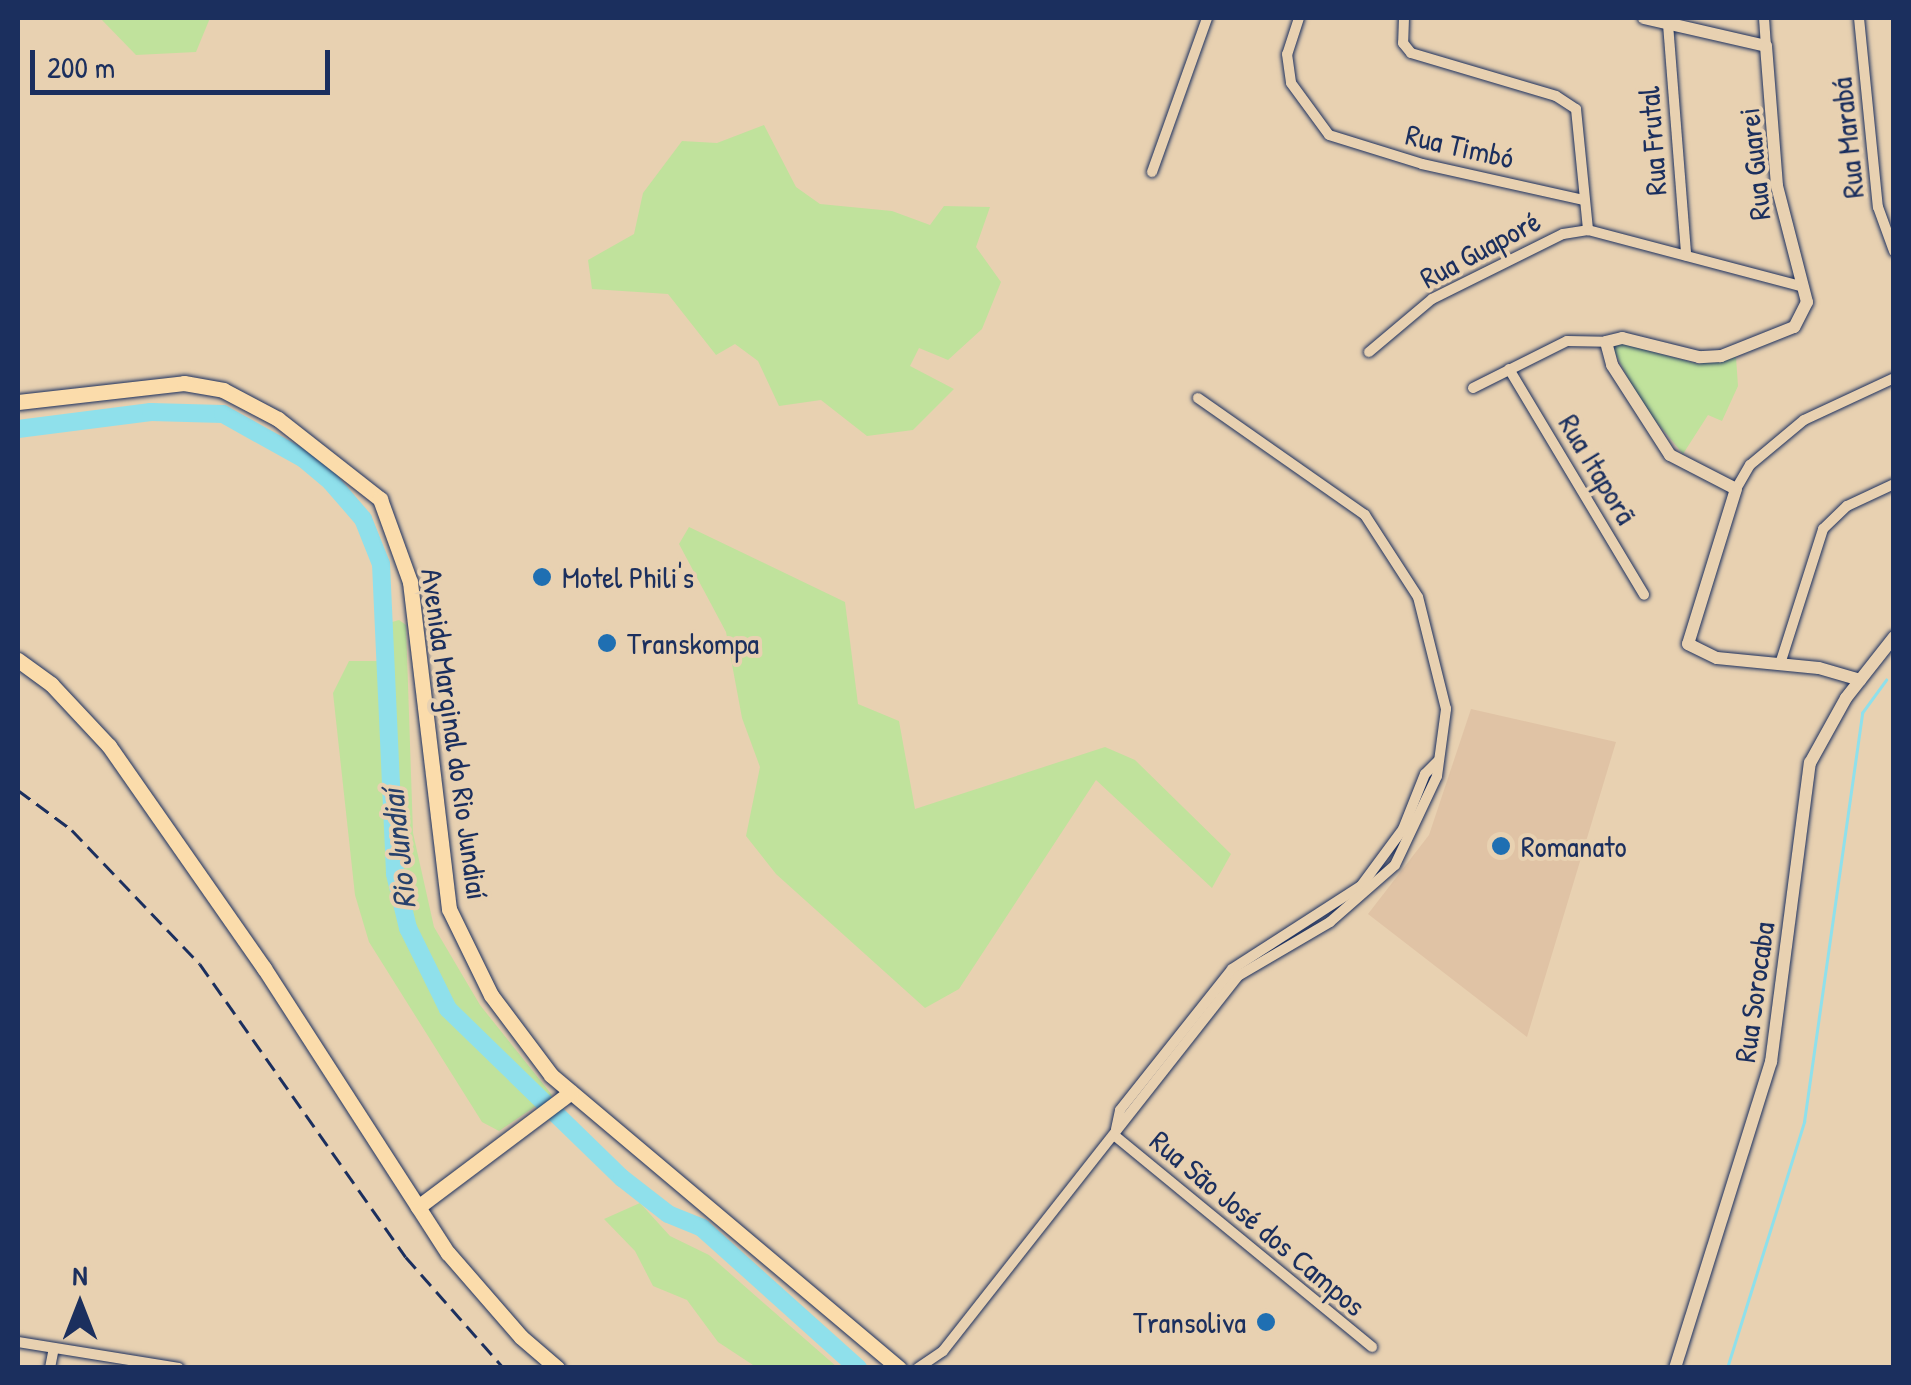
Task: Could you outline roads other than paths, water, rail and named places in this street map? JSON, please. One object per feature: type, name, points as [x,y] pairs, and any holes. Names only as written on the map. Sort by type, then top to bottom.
[{"type":"main road","name":"Avenida Marginal do Rio Jundiaí","points":[[18,402],[184,383],[223,390],[278,418],[380,500],[410,582],[449,909],[500,1009],[568,1096],[900,1368]]},
{"type":"main road","points":[[18,660],[51,684],[108,746],[264,968],[418,1207],[521,1336],[557,1368]]},
{"type":"main road","points":[[418,1207],[568,1096]]},
{"type":"street","points":[[1152,172],[1208,18]]},
{"type":"street","name":"Rua Timbó","points":[[1300,18],[1287,54],[1291,83],[1328,135],[1422,164],[1583,200]]},
{"type":"street","points":[[1404,18],[1402,43],[1411,53],[1572,104],[1580,120],[1588,230]]},
{"type":"street","points":[[1644,18],[1766,46]]},
{"type":"street","name":"Rua Guarei","points":[[1606,342],[1622,338],[1699,357],[1721,356],[1794,327],[1807,302],[1777,186],[1764,18]]},
{"type":"street","name":"Rua Marabá","points":[[1859,18],[1878,207],[1894,251]]},
{"type":"street","name":"Rua Frutal","points":[[1668,24],[1686,255]]},
{"type":"street","name":"Rua Guaporé","points":[[1370,352],[1432,299],[1530,248],[1588,230],[1802,287]]},
{"type":"street","points":[[1473,388],[1567,340],[1606,342],[1612,365],[1670,454],[1736,489]]},
{"type":"street","name":"Rua Itaporã","points":[[1509,370],[1644,595]]},
{"type":"street","points":[[1860,680],[1697,652],[1688,634],[1736,489],[1750,466],[1804,420],[1894,378]]},
{"type":"street","points":[[918,1368],[942,1351],[1238,976],[1330,922],[1395,866],[1427,808],[1446,709],[1440,668],[1418,597],[1365,516],[1198,398]]},
{"type":"street","points":[[1780,664],[1823,529],[1847,506],[1894,484]]},
{"type":"street","name":"Rua Sorocaba","points":[[1676,1368],[1771,1062],[1810,764],[1860,680],[1889,654],[1894,637]]},
{"type":"street","name":"Rua São José dos Campos","points":[[1114,1135],[1372,1348]]},
{"type":"street","points":[[18,1342],[178,1368]]},
{"type":"street","points":[[50,1368],[54,1348]]},
{"type":"street","points":[[942,1351],[942,1368]]},
{"type":"waterway","name":"Rio Jundiaí","points":[[18,429],[151,412],[223,414],[304,459],[331,482],[363,519],[381,564],[395,874],[408,928],[448,1009],[622,1178],[668,1214],[702,1228],[858,1368]]},
{"type":"waterway","points":[[1727,1368],[1804,1122],[1862,713],[1886,680]]},
{"type":"railway","points":[[18,790],[72,830],[200,964],[406,1257],[504,1368]]},
{"type":"place","name":"Motel Phili's","points":[[542,577]]},
{"type":"place","name":"Transkompa","points":[[607,643]]},
{"type":"place","name":"Romanato","points":[[1501,846]]},
{"type":"place","name":"Transoliva","points":[[1266,1322]]}]
